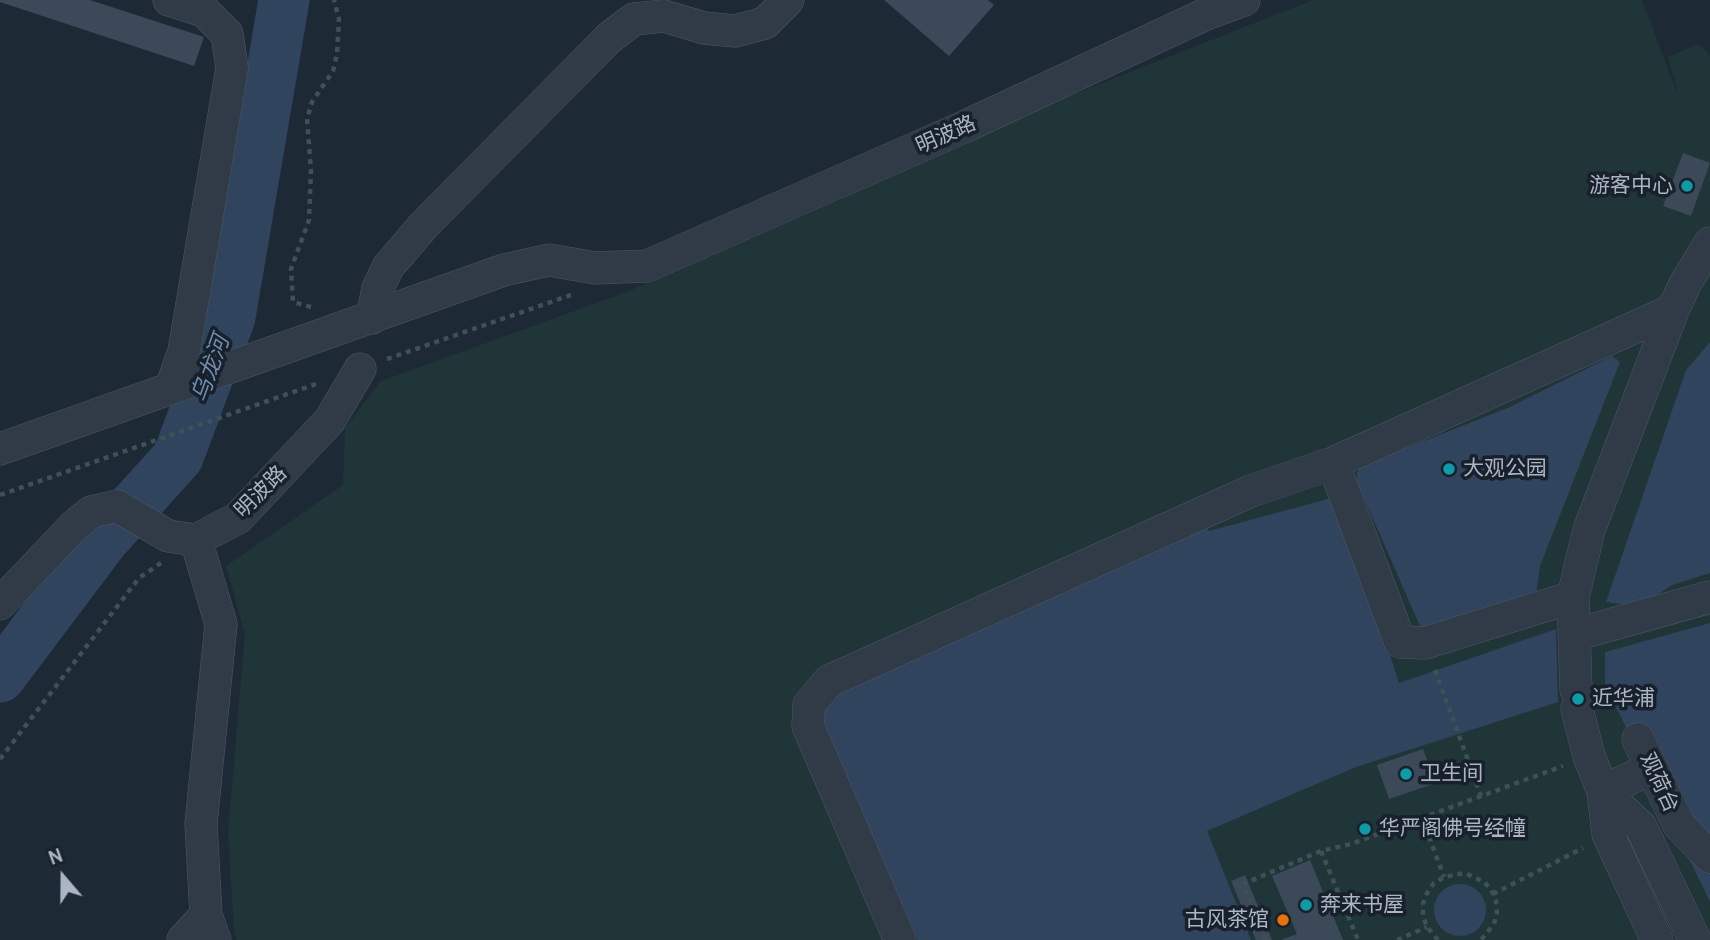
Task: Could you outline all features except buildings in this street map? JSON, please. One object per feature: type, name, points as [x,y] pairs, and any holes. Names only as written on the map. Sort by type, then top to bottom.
[{"type":"street","points":[[169,0],[204,11],[227,34],[232,68],[184,351],[175,387]]},
{"type":"street","points":[[0,449],[372,318],[378,288],[388,267],[424,225],[609,38],[634,19],[664,16],[704,28],[735,31],[765,23],[788,0]]},
{"type":"street","name":"明波路","points":[[372,318],[504,270],[549,260],[595,268],[647,266],[965,126],[1206,14],[1244,0]]},
{"type":"street","points":[[1657,940],[1608,834],[1603,791],[1589,756],[1577,700],[1573,597],[1588,530],[1710,243]]},
{"type":"street","points":[[900,940],[808,726],[808,705],[829,681],[1251,491],[1332,463],[1689,292]]},
{"type":"street","name":"明波路","points":[[182,538],[238,518],[330,420],[360,369]]},
{"type":"street","points":[[1332,463],[1400,642],[1425,643],[1573,597]]},
{"type":"street","points":[[0,604],[75,525],[91,512],[117,506],[182,538],[221,624],[201,824],[210,928],[183,940]]},
{"type":"street","points":[[1574,640],[1710,597]]},
{"type":"street","name":"观荷台","points":[[1638,739],[1679,825],[1710,857]]},
{"type":"street","points":[[1603,791],[1652,768]]},
{"type":"street","points":[[1603,791],[1641,827],[1695,940]]},
{"type":"path","points":[[293,302],[291,268],[309,220],[311,170],[307,119],[312,102],[333,71],[337,54],[339,19],[334,0]]},
{"type":"path","points":[[0,495],[575,293]]},
{"type":"path","points":[[0,759],[139,578],[182,538]]},
{"type":"path","points":[[1425,643],[1481,796]]},
{"type":"path","points":[[1266,940],[1243,884],[1321,851],[1350,844],[1589,756]]},
{"type":"path","points":[[1422,818],[1444,877]]},
{"type":"path","points":[[1493,894],[1608,834]]},
{"type":"path","points":[[1321,851],[1358,940]]},
{"type":"path","points":[[1438,940],[1427,928],[1423,904],[1434,883],[1444,877],[1465,873],[1484,882],[1493,894],[1497,913],[1494,924],[1481,940]]},
{"type":"path","points":[[1397,940],[1427,928]]},
{"type":"green space","points":[[1313,0],[1642,0],[1679,98],[1668,57],[1698,44],[1710,55],[1710,940],[237,940],[234,932],[228,831],[245,635],[226,566],[343,485],[345,428],[381,381],[624,293],[815,211],[965,137]]},
{"type":"water","points":[[1710,342],[1710,573],[1672,585],[1648,601],[1627,605],[1606,602],[1686,370]]},
{"type":"water","points":[[1612,356],[1620,362],[1540,566],[1536,595],[1422,631],[1357,482],[1357,472],[1363,465],[1510,407]]},
{"type":"water","points":[[1339,496],[1399,683],[1556,629],[1558,702],[1356,767],[1207,831],[1251,940],[918,940],[820,720],[832,693],[1205,524],[1209,531]]},
{"type":"water","points":[[1710,623],[1710,902],[1605,684],[1605,652]]},
{"type":"water","points":[[1460,884],[1470,886],[1478,892],[1484,900],[1484,920],[1478,928],[1470,934],[1460,936],[1450,934],[1442,928],[1436,920],[1434,910],[1436,900],[1442,892],[1450,886]]},
{"type":"waterway","name":"乌龙河","points":[[0,677],[104,539],[178,457],[230,317],[284,0]]},
{"type":"place","name":"游客中心","points":[[1687,186]]},
{"type":"place","name":"大观公园","points":[[1449,469]]},
{"type":"place","name":"近华浦","points":[[1578,699]]},
{"type":"place","name":"卫生间","points":[[1406,774]]},
{"type":"place","name":"华严阁佛号经幢","points":[[1365,829]]},
{"type":"place","name":"奔来书屋","points":[[1306,905]]},
{"type":"place","name":"古风茶馆","points":[[1283,920]]}]
